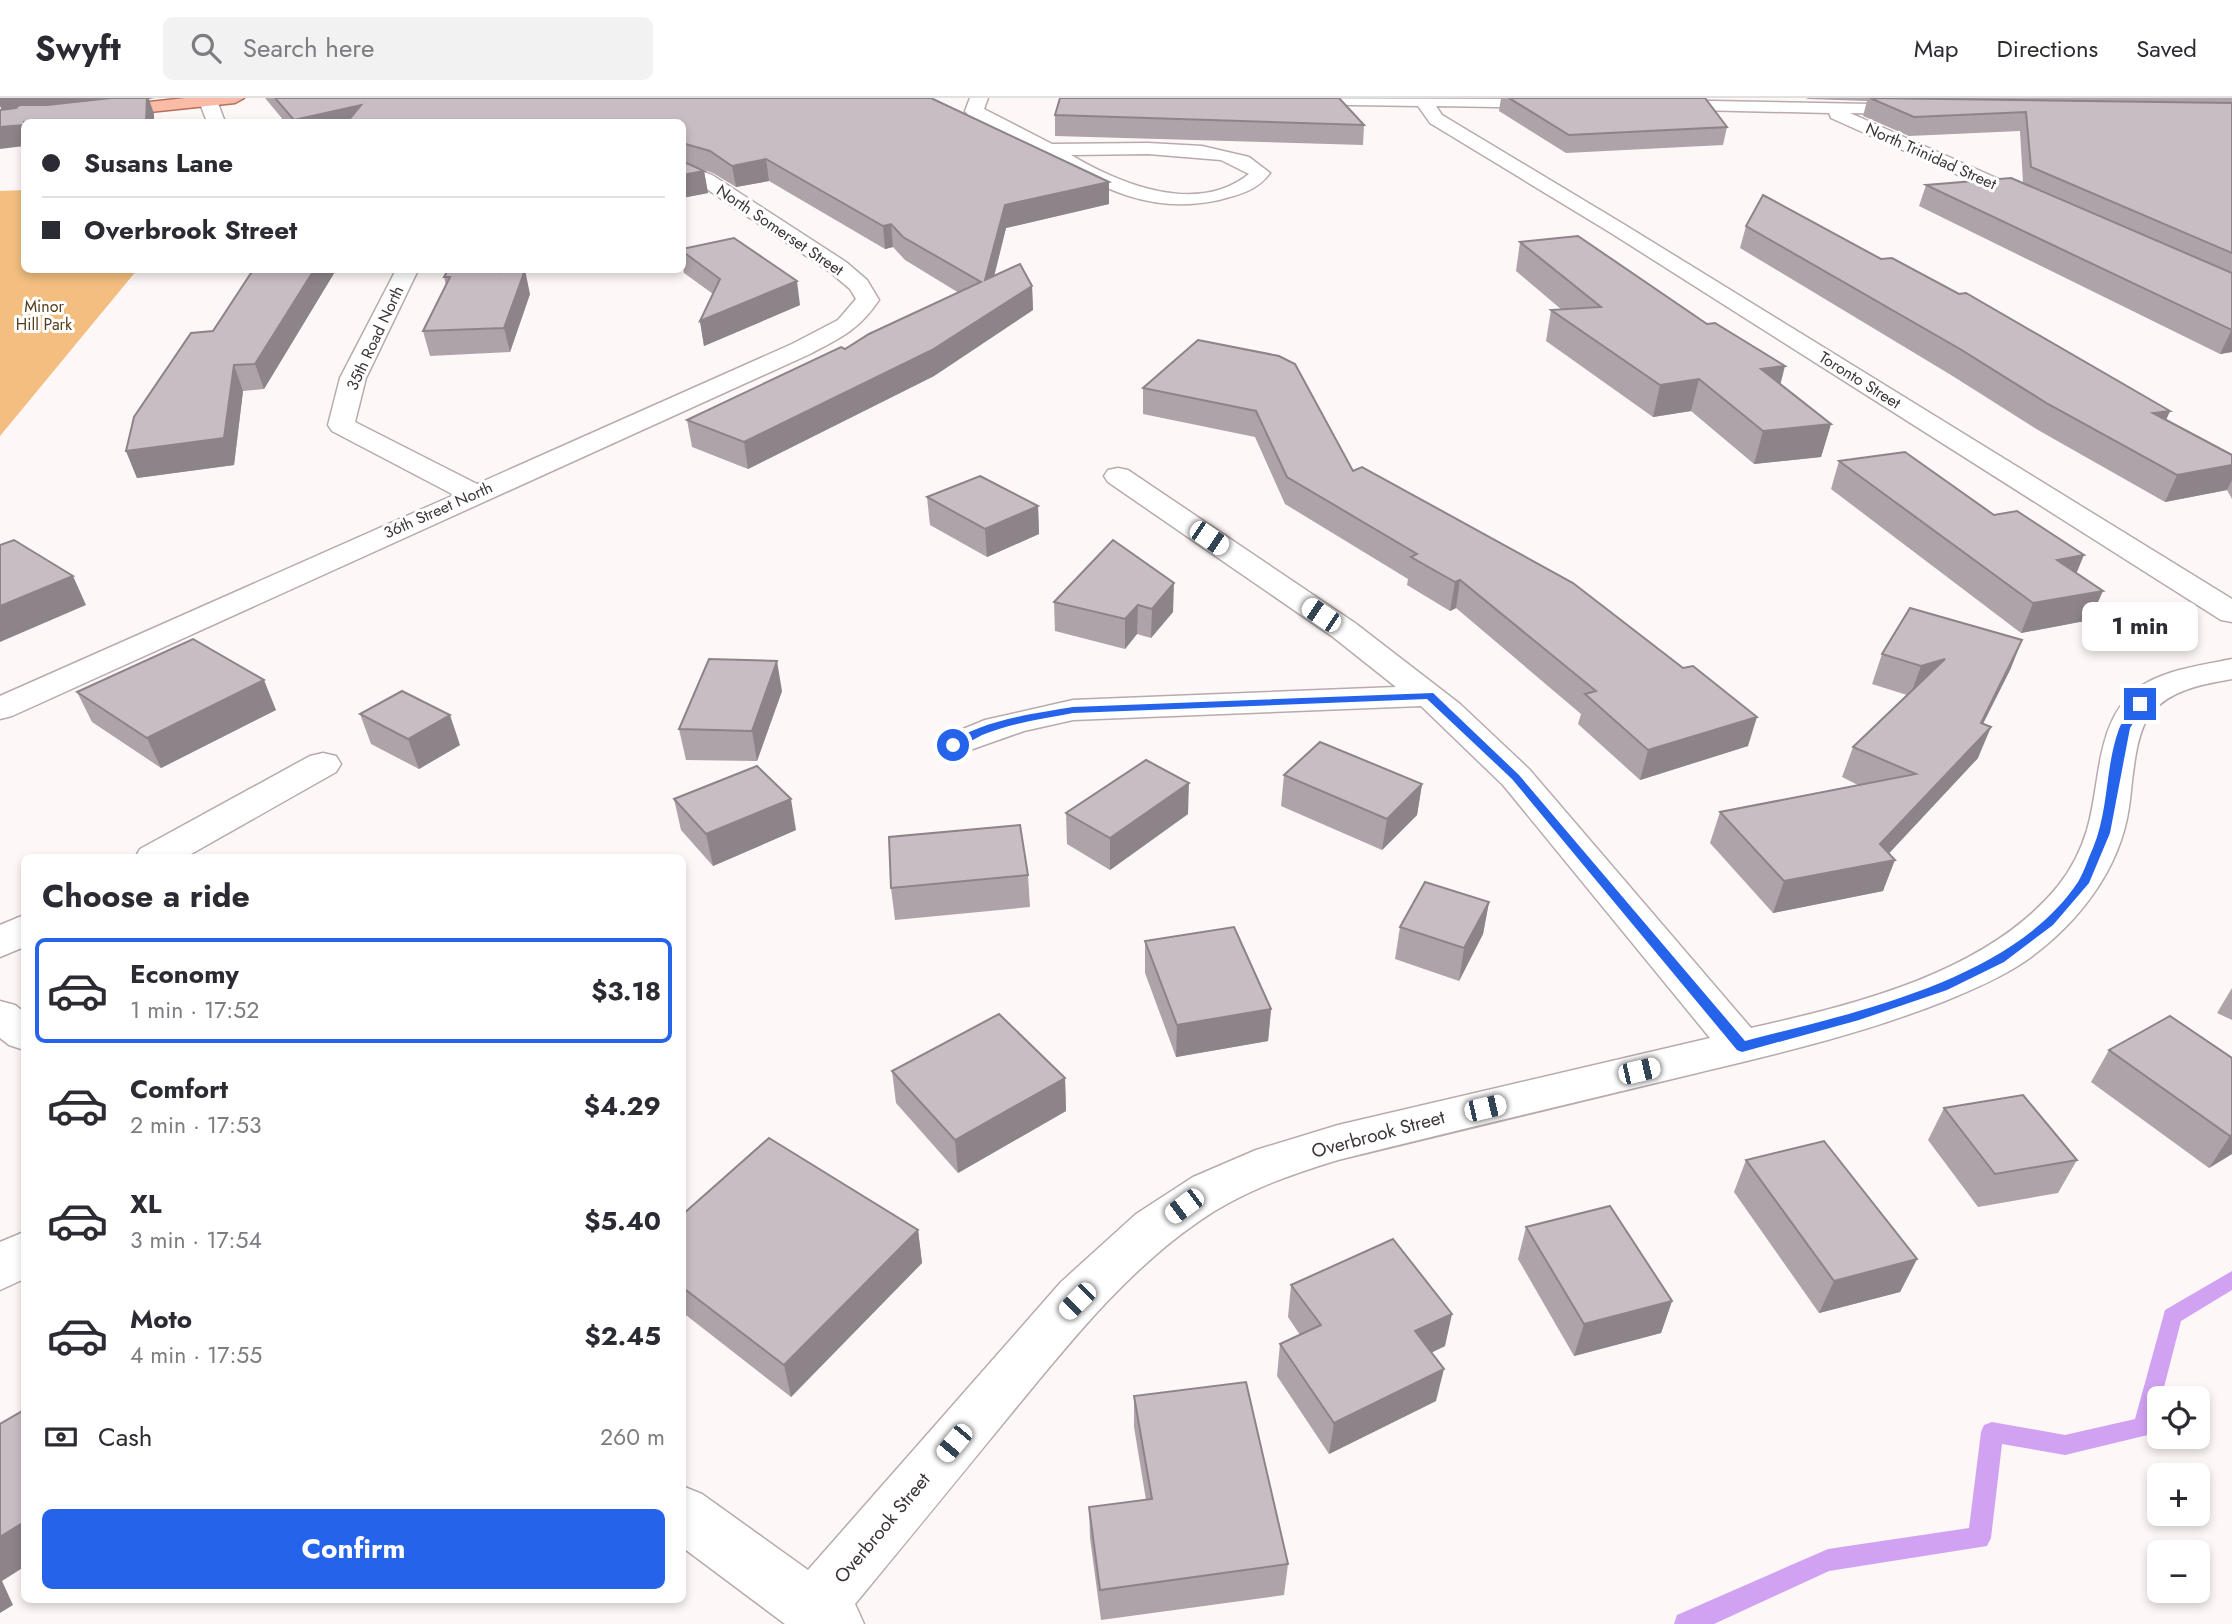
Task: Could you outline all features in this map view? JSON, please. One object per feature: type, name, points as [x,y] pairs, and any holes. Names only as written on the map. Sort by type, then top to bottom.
[{"type":"main road","points":[[0,112],[150,98]]},
{"type":"main road","points":[[36,119],[234,98]]},
{"type":"main road","points":[[0,123],[21,121]]},
{"type":"street","points":[[979,98],[974,111],[1078,168],[1140,197],[1177,201],[1210,197],[1251,184],[1260,173],[1240,160],[1206,153],[1143,149],[1049,150]]},
{"type":"street","points":[[1227,98],[1571,103]]},
{"type":"street","points":[[208,100],[215,119]]},
{"type":"street","name":"Toronto Street","points":[[1423,101],[1436,119],[1618,229],[2232,613]]},
{"type":"street","points":[[1642,104],[1749,102],[1821,107],[1933,109]]},
{"type":"street","name":"North Trinidad Street","points":[[1821,107],[2045,207]]},
{"type":"street","name":"North Somerset Street","points":[[686,173],[705,180],[838,267],[859,285],[868,300]]},
{"type":"street","name":"35th Road North","points":[[406,273],[354,378],[341,425],[474,494]]},
{"type":"street","name":"36th Street North","points":[[0,709],[801,349],[846,325],[868,300]]},
{"type":"street","points":[[1118,476],[1344,630],[1429,696],[1516,777],[1742,1047]]},
{"type":"street","name":"Overbrook Street","points":[[824,1616],[1058,1319],[1131,1246],[1184,1206],[1230,1180],[1279,1160],[1855,1017],[1943,987],[2000,959],[2049,923],[2083,883],[2105,833],[2125,728],[2140,704],[2157,691],[2193,677],[2232,669]]},
{"type":"street","points":[[953,745],[981,732],[1027,718],[1073,710],[1429,696]]},
{"type":"street","points":[[161,854],[323,764]]},
{"type":"street","points":[[0,943],[21,931]]},
{"type":"street","points":[[0,1016],[21,1032]]},
{"type":"street","points":[[0,1269],[21,1254]]},
{"type":"street","points":[[686,1516],[824,1616]]},
{"type":"green space","name":"Minor Hill Park","points":[[21,190],[21,273],[135,273],[0,436],[0,191]]},
{"type":"building","points":[[111,98],[147,98],[146,119],[21,119],[21,125],[0,127],[0,110],[16,108],[19,105],[47,105]]},
{"type":"building","points":[[275,98],[931,98],[1109,182],[1005,205],[985,280],[1020,264],[1032,286],[932,350],[744,442],[687,420],[841,347],[845,349],[869,334],[981,282],[903,237],[891,224],[883,226],[766,159],[732,166],[710,151],[686,144],[686,119],[349,119],[361,105],[293,119]]},
{"type":"building","points":[[1060,98],[1339,98],[1364,125],[1055,115]]},
{"type":"building","points":[[1509,98],[1705,98],[1727,127],[1569,135]]},
{"type":"building","points":[[1870,98],[2232,103],[2232,253],[2031,167],[2026,112],[1914,117]]},
{"type":"building","points":[[686,163],[704,171],[686,174]]},
{"type":"building","points":[[2011,178],[2232,273],[2232,330],[1926,185]]},
{"type":"building","points":[[1763,195],[1881,259],[1892,258],[1959,294],[1966,293],[2170,411],[2153,413],[2232,455],[2232,465],[2177,475],[2048,404],[1960,349],[1746,226]]},
{"type":"building","points":[[1578,236],[1707,324],[1715,323],[1785,366],[1761,369],[1831,424],[1763,431],[1699,379],[1660,385],[1551,310],[1601,307],[1520,242]]},
{"type":"building","points":[[734,238],[797,281],[700,321],[720,279],[686,254],[686,248]]},
{"type":"building","points":[[251,273],[312,273],[255,364],[234,365],[224,438],[126,451],[134,417],[191,333],[213,331]]},
{"type":"building","points":[[446,273],[524,273],[504,328],[423,331],[450,277],[444,277]]},
{"type":"building","points":[[1198,340],[1279,356],[1295,364],[1353,471],[1362,467],[1573,583],[1683,668],[1693,666],[1757,717],[1648,750],[1585,694],[1596,691],[1460,580],[1455,582],[1411,557],[1417,554],[1287,477],[1256,411],[1143,388]]},
{"type":"building","points":[[1905,452],[1994,515],[2017,511],[2084,555],[2057,560],[2103,591],[2033,603],[1839,461]]},
{"type":"building","points":[[980,476],[1038,506],[985,529],[927,497]]},
{"type":"building","points":[[14,540],[73,576],[0,606],[0,545]]},
{"type":"building","points":[[1113,540],[1174,583],[1152,609],[1138,605],[1125,619],[1054,602]]},
{"type":"building","points":[[1910,608],[2022,640],[1981,723],[1991,727],[1880,844],[1895,860],[1784,881],[1720,812],[1916,774],[1853,747],[1945,659],[1921,666],[1882,654]]},
{"type":"building","points":[[193,639],[264,680],[147,738],[77,692]]},
{"type":"building","points":[[709,659],[777,661],[752,731],[679,729]]},
{"type":"building","points":[[402,691],[450,715],[408,739],[360,714]]},
{"type":"building","points":[[1320,742],[1422,784],[1387,819],[1284,775]]},
{"type":"building","points":[[1146,760],[1189,783],[1110,838],[1066,813]]},
{"type":"building","points":[[757,766],[791,799],[706,834],[674,799]]},
{"type":"building","points":[[1020,825],[1028,875],[891,888],[889,837]]},
{"type":"building","points":[[1425,882],[1489,902],[1464,948],[1400,927]]},
{"type":"building","points":[[1234,927],[1271,1009],[1177,1025],[1145,941]]},
{"type":"building","points":[[999,1014],[1065,1078],[955,1140],[892,1071]]},
{"type":"building","points":[[2170,1016],[2232,1058],[2232,1135],[2109,1050]]},
{"type":"building","points":[[2023,1095],[2077,1160],[1995,1174],[1944,1108]]},
{"type":"building","points":[[769,1138],[918,1230],[784,1365],[686,1290],[686,1211]]},
{"type":"building","points":[[1824,1141],[1917,1259],[1834,1281],[1746,1160]]},
{"type":"building","points":[[1610,1206],[1672,1301],[1584,1324],[1526,1227]]},
{"type":"building","points":[[1393,1239],[1452,1314],[1415,1331],[1444,1369],[1334,1423],[1280,1344],[1321,1325],[1291,1285]]},
{"type":"building","points":[[1246,1382],[1288,1564],[1100,1590],[1089,1507],[1152,1499],[1134,1396]]},
{"type":"building","points":[[21,1412],[21,1524],[0,1537],[0,1424]]},
{"type":"waterway","points":[[1686,1624],[1828,1560],[1979,1538],[1992,1432],[2065,1445],[2144,1427],[2172,1316],[2232,1280]]},
{"type":"route","points":[[953,745],[981,732],[1027,718],[1073,710],[1429,696],[1516,777],[1742,1047],[1855,1017],[1943,987],[2000,959],[2049,923],[2083,883],[2105,833],[2125,728],[2140,704]]}]
